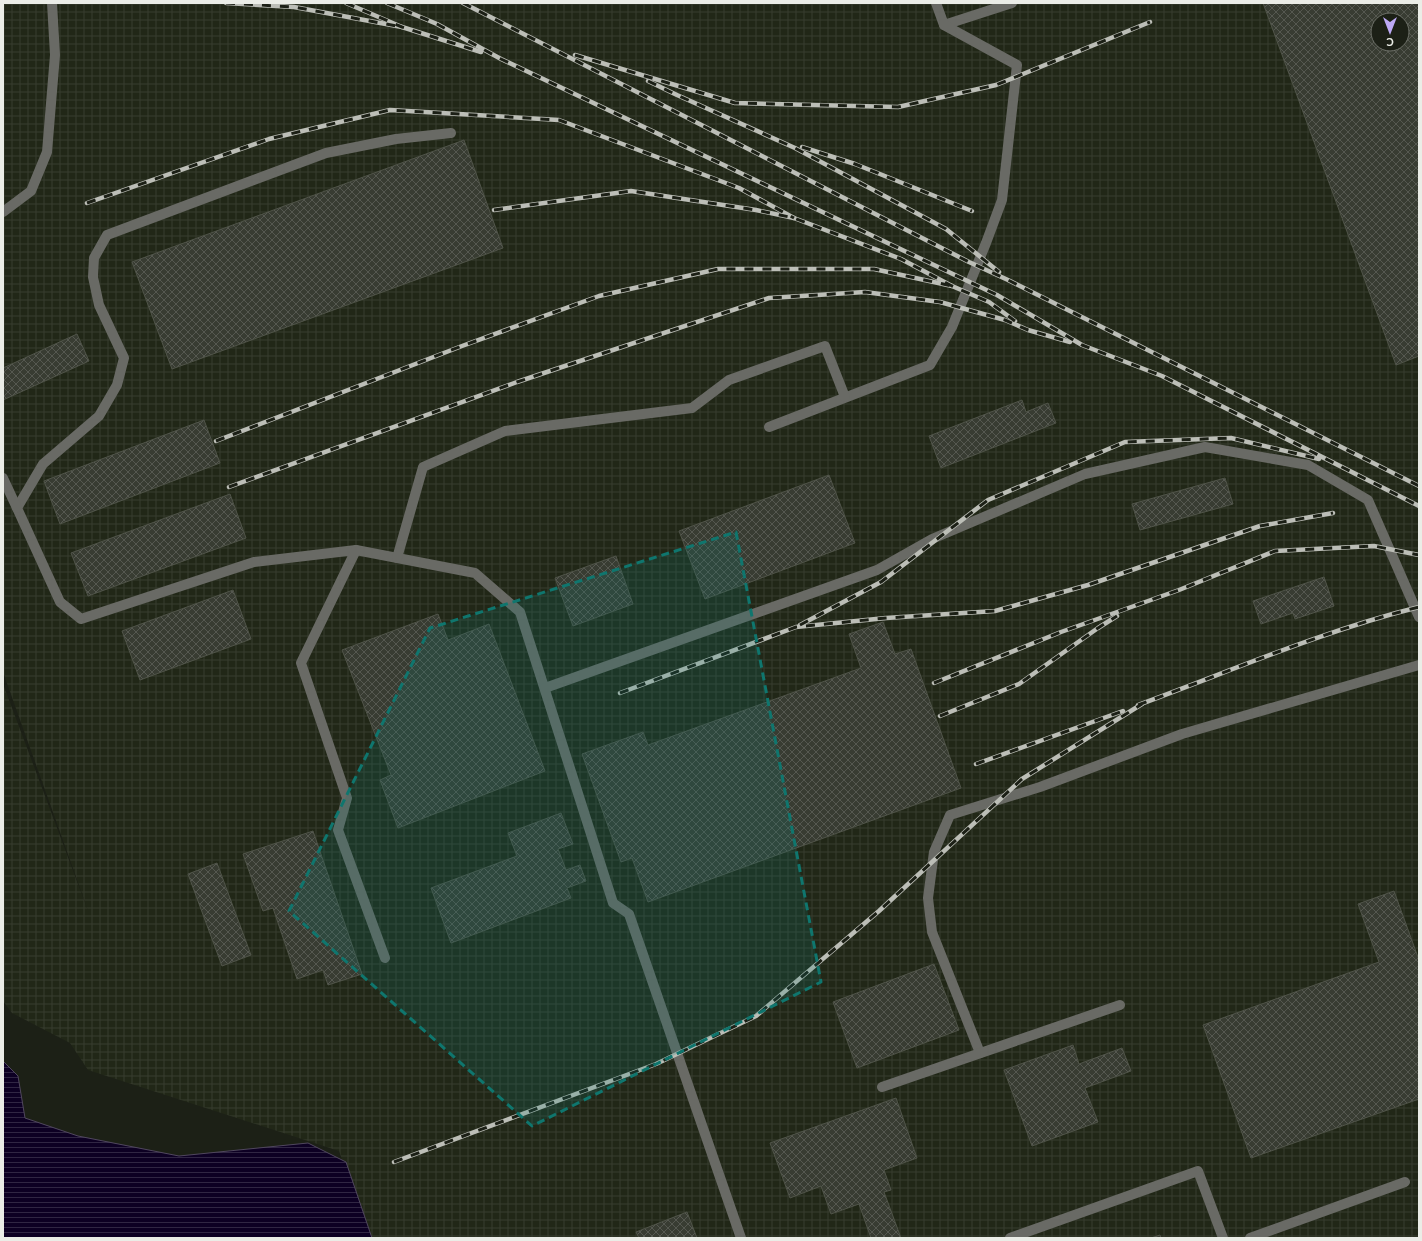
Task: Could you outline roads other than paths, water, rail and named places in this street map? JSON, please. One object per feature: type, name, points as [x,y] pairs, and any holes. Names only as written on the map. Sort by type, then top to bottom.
[{"type":"lane","points":[[3,212],[31,191],[47,152],[55,55],[52,3]]},
{"type":"lane","points":[[769,427],[930,365],[952,327],[986,243],[1002,200],[1017,65],[944,25],[936,3]]},
{"type":"lane","points":[[944,25],[1012,3]]},
{"type":"lane","points":[[17,508],[43,464],[99,416],[117,385],[124,358],[99,305],[93,277],[94,258],[107,235],[326,153],[396,140],[451,133]]},
{"type":"lane","points":[[397,558],[423,467],[505,431],[692,408],[729,380],[825,346],[845,397]]},
{"type":"lane","points":[[545,688],[877,570],[932,539],[1084,474],[1205,446],[1308,465],[1368,500],[1419,617]]},
{"type":"lane","points":[[3,478],[60,602],[81,619],[254,562],[356,550],[475,573],[520,612],[613,903],[629,914],[741,1237],[752,1238]]},
{"type":"lane","points":[[356,550],[301,663],[347,798],[338,830],[385,958]]},
{"type":"lane","points":[[980,1053],[932,932],[929,912],[928,898],[934,852],[950,814],[1040,787],[1182,734],[1419,665]]},
{"type":"lane","points":[[882,1087],[1120,1005]]},
{"type":"lane","points":[[1010,1238],[1198,1170],[1223,1238]]},
{"type":"lane","points":[[1250,1238],[1405,1182]]},
{"type":"railway","points":[[226,3],[294,7],[402,27]]},
{"type":"railway","points":[[346,3],[402,27],[481,52]]},
{"type":"railway","points":[[387,3],[437,24],[501,59],[997,295],[1082,345],[1162,376],[1419,506]]},
{"type":"railway","points":[[463,3],[969,262],[1008,280],[1419,486]]},
{"type":"railway","points":[[575,55],[735,103],[898,107],[996,85],[1150,22]]},
{"type":"railway","points":[[648,81],[795,148],[946,229],[999,272]]},
{"type":"railway","points":[[87,203],[269,139],[390,110],[559,120],[739,188],[794,218]]},
{"type":"railway","points":[[802,147],[855,164],[972,211]]},
{"type":"railway","points":[[494,210],[631,191],[756,210],[794,218],[901,259],[952,286],[989,302],[1015,321]]},
{"type":"railway","points":[[216,441],[462,346],[599,296],[718,269],[874,269],[952,286]]},
{"type":"railway","points":[[229,487],[517,382],[769,298],[865,292],[940,302],[1005,320],[1028,330],[1070,342]]},
{"type":"railway","points":[[800,625],[881,582],[988,500],[1125,442],[1231,438],[1319,459]]},
{"type":"railway","points":[[620,693],[796,627],[886,618],[995,611],[1088,585],[1260,526],[1333,513]]},
{"type":"railway","points":[[934,683],[1061,632],[1179,590],[1275,551],[1374,546],[1419,555]]},
{"type":"railway","points":[[1138,705],[1277,652],[1347,628],[1419,607]]},
{"type":"railway","points":[[940,716],[1019,684],[1117,616]]},
{"type":"railway","points":[[394,1162],[656,1064],[756,1016],[879,911],[1022,779],[1142,704]]},
{"type":"railway","points":[[976,764],[1123,711]]}]
